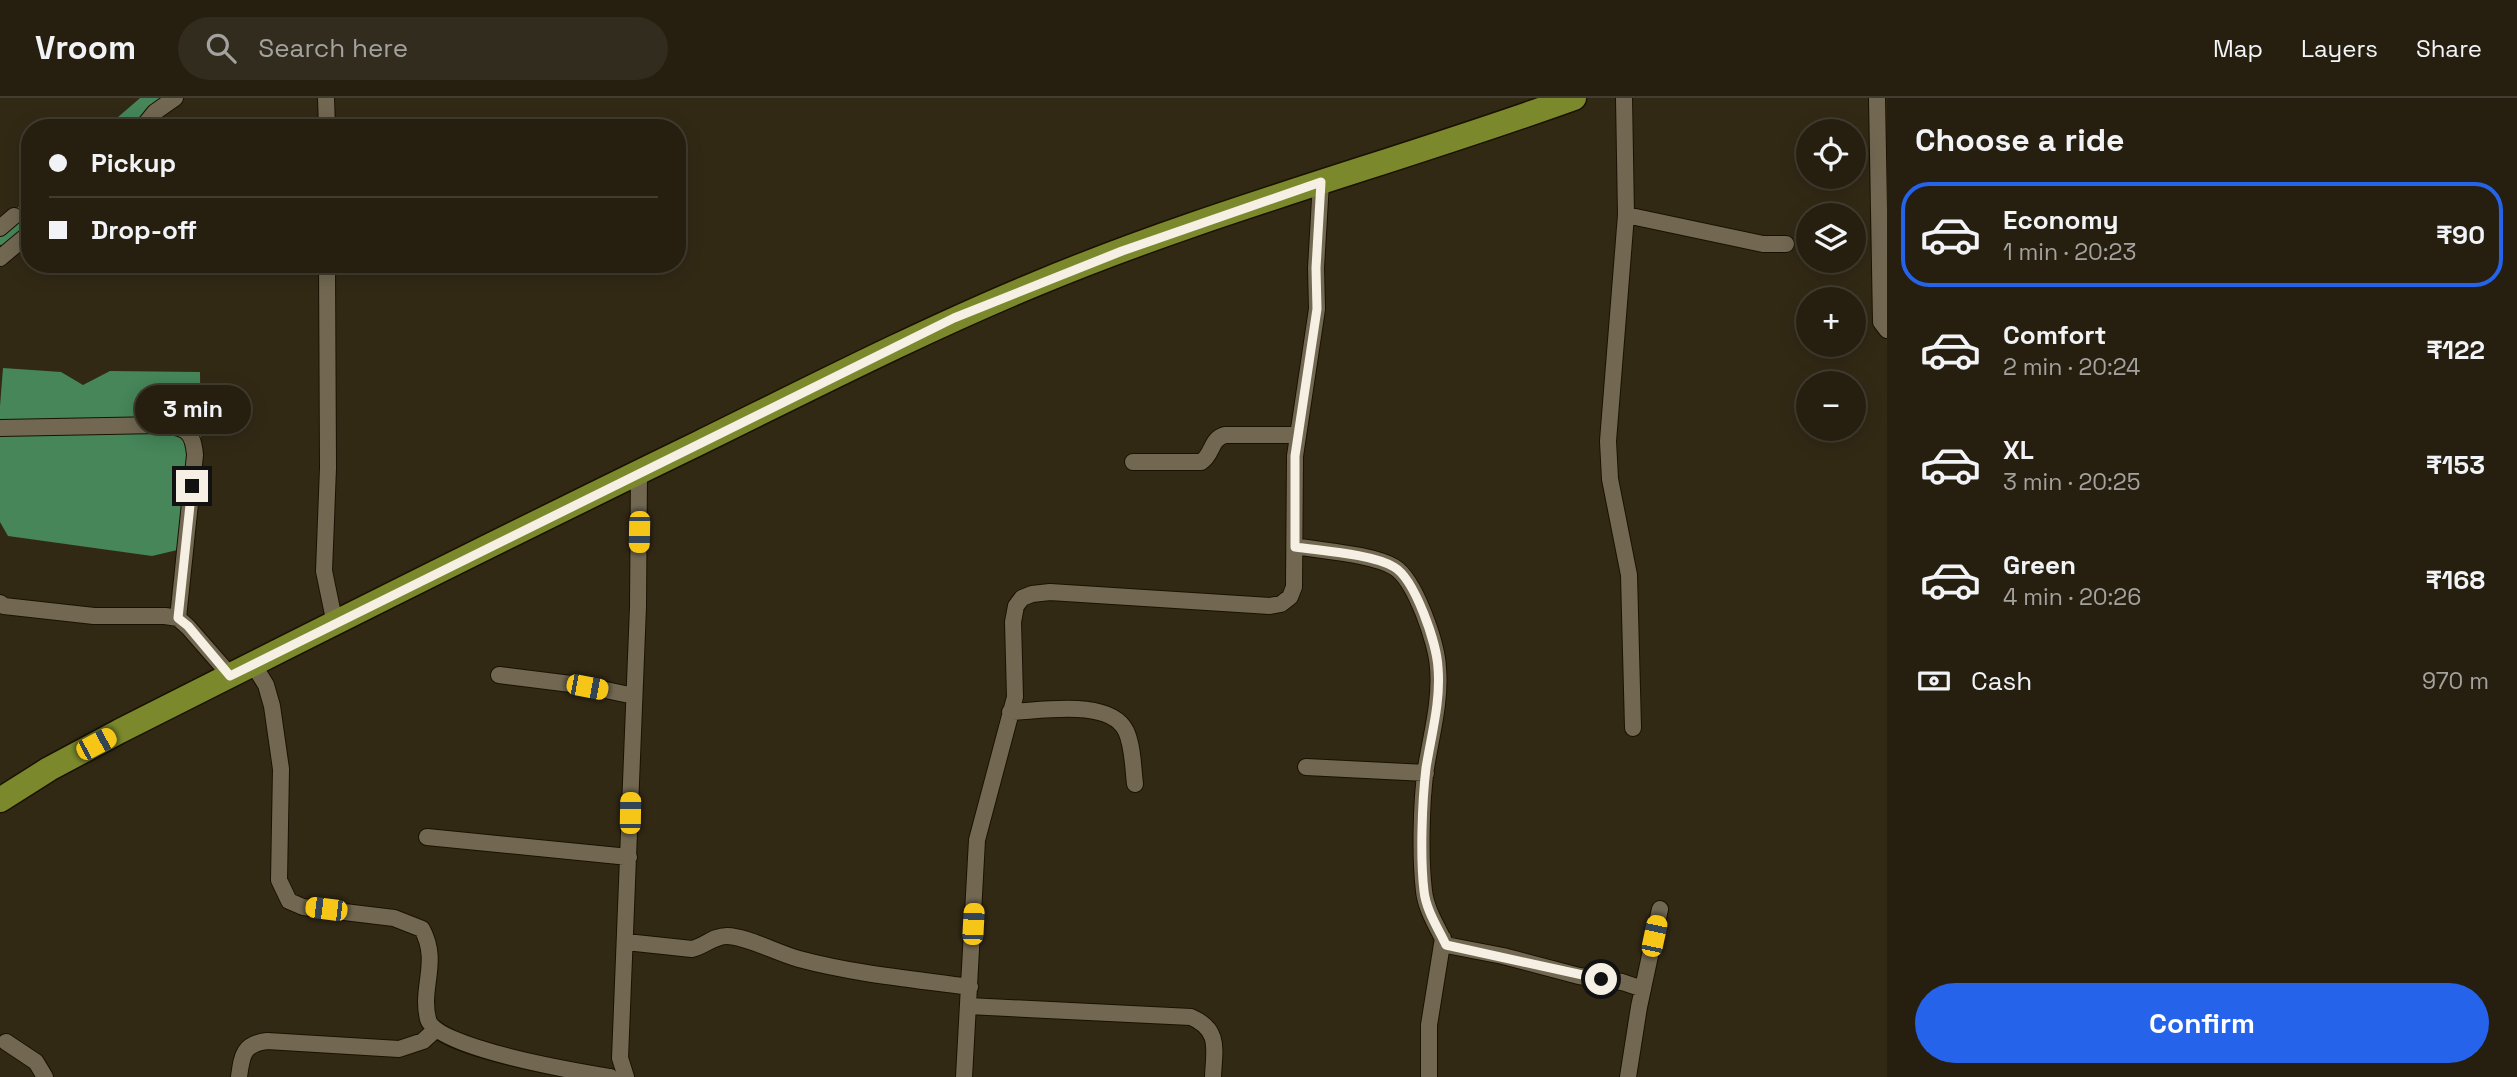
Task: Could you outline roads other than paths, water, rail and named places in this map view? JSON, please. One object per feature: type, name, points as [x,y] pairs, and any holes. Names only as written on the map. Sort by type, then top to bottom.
[{"type":"highway","points":[[0,800],[61,763],[253,664],[954,318],[1110,256],[1574,98]]},
{"type":"street","points":[[149,119],[175,98]]},
{"type":"street","points":[[326,98],[327,119]]},
{"type":"street","points":[[1624,98],[1626,215],[1608,441],[1610,479],[1629,575],[1633,728]]},
{"type":"street","points":[[1877,98],[1881,322],[1887,330]]},
{"type":"street","points":[[964,1077],[977,840],[1016,684],[1013,622],[1016,606],[1022,598],[1050,592],[1270,606],[1281,604],[1290,597],[1294,587],[1294,478],[1298,435],[1316,319],[1321,182]]},
{"type":"street","points":[[1626,215],[1763,244],[1787,244]]},
{"type":"street","points":[[0,228],[14,216]]},
{"type":"street","points":[[0,258],[21,240]]},
{"type":"street","points":[[327,273],[328,468],[324,572],[335,624]]},
{"type":"street","points":[[0,428],[160,425],[187,430],[194,441],[195,455],[178,618]]},
{"type":"street","points":[[1133,462],[1201,462],[1215,440],[1224,435],[1298,435]]},
{"type":"street","points":[[626,1077],[620,1058],[629,856],[639,472]]},
{"type":"street","points":[[1295,547],[1379,560],[1395,567],[1403,573],[1413,590],[1435,645],[1438,687],[1426,773],[1422,863],[1427,904],[1446,945],[1503,956],[1579,976],[1622,982],[1643,989]]},
{"type":"street","points":[[0,603],[4,606],[94,616],[178,618],[188,626],[230,676]]},
{"type":"street","points":[[253,664],[266,685],[272,706],[281,769],[279,880],[289,901],[303,907],[394,918],[422,929],[431,950],[427,1008],[428,1022],[434,1031],[447,1038],[511,1057],[610,1077]]},
{"type":"street","points":[[499,675],[634,696]]},
{"type":"street","points":[[1010,712],[1088,709],[1121,721],[1128,734],[1135,784]]},
{"type":"street","points":[[1306,767],[1426,773]]},
{"type":"street","points":[[427,837],[629,856]]},
{"type":"street","points":[[1628,1077],[1660,909]]},
{"type":"street","points":[[626,942],[692,949],[718,936],[731,936],[797,958],[851,971],[970,986]]},
{"type":"street","points":[[1429,1077],[1429,1025],[1443,938]]},
{"type":"street","points":[[968,1006],[1191,1017],[1211,1031],[1214,1041],[1213,1077]]},
{"type":"street","points":[[239,1077],[246,1050],[254,1043],[267,1041],[399,1049],[423,1041],[434,1031]]},
{"type":"street","points":[[6,1042],[36,1062],[45,1077]]},
{"type":"waterway","points":[[130,119],[154,98]]},
{"type":"waterway","points":[[0,236],[21,217]]}]
